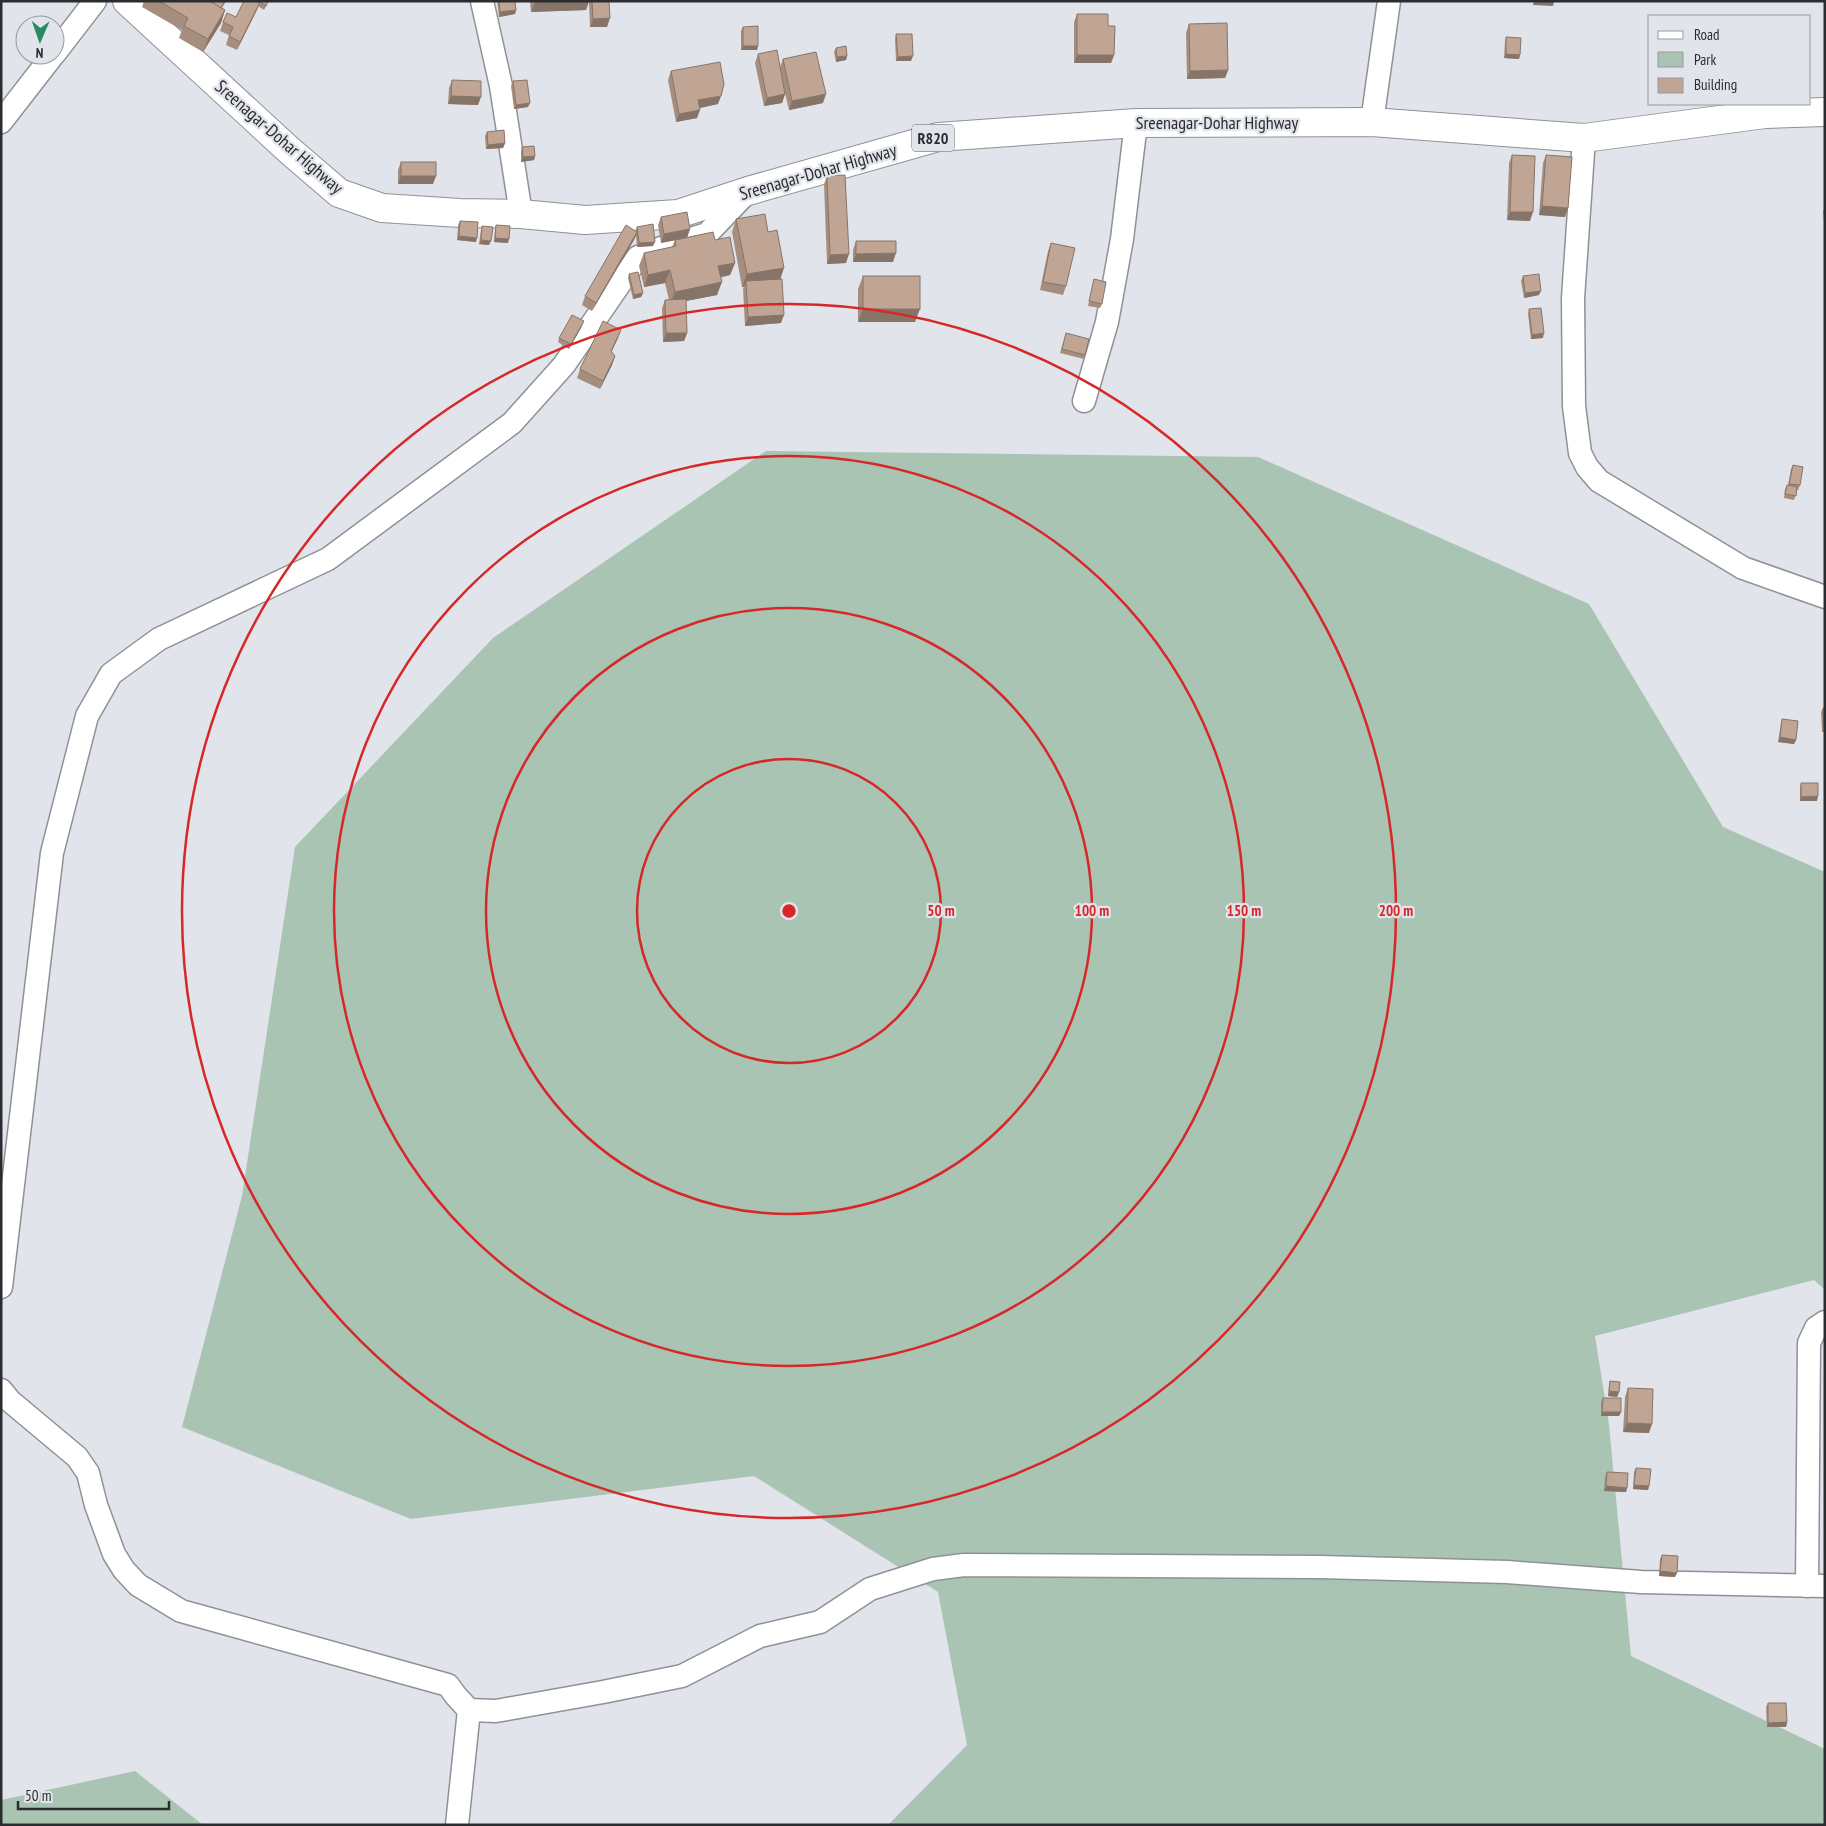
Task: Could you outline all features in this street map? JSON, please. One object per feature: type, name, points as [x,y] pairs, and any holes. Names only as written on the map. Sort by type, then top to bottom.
[{"type":"main road","name":"Sreenagar-Dohar Highway","points":[[127,1],[283,145],[339,193],[382,208],[460,213],[520,214],[585,220],[678,214],[748,191],[938,137],[1136,123],[1372,122],[1584,138],[1765,114],[1825,112]]},
{"type":"street","points":[[65,40],[95,1]]},
{"type":"street","points":[[482,1],[500,86],[520,214]]},
{"type":"street","points":[[1372,122],[1389,1]]},
{"type":"street","points":[[1,122],[45,65]]},
{"type":"street","points":[[1084,401],[1107,322],[1121,248],[1136,123]]},
{"type":"street","points":[[1584,138],[1572,298],[1574,406],[1580,453],[1587,467],[1599,481],[1743,568],[1825,597]]},
{"type":"street","points":[[1,1288],[52,853],[87,716],[111,674],[159,639],[328,559],[512,423],[564,365],[638,257],[707,234],[748,191]]},
{"type":"street","points":[[1,1390],[10,1401],[77,1457],[88,1473],[96,1505],[114,1554],[124,1570],[138,1585],[181,1612],[448,1685],[469,1710],[496,1711],[682,1676],[760,1636],[820,1622],[870,1589],[933,1569],[964,1565],[1369,1568],[1507,1572],[1641,1582],[1816,1586],[1809,1343],[1816,1328],[1825,1322]]},
{"type":"street","points":[[457,1825],[469,1710]]},
{"type":"green space","points":[[766,451],[1258,457],[1589,604],[1723,827],[1825,872],[1825,1290],[1814,1280],[1595,1336],[1609,1425],[1631,1656],[1825,1749],[1825,1825],[888,1825],[967,1745],[938,1592],[754,1476],[411,1519],[182,1427],[242,1196],[295,847],[493,638]]},
{"type":"green space","points":[[135,1771],[203,1825],[1,1825],[1,1800]]},
{"type":"building","points":[[159,1],[210,1],[225,10],[208,39],[184,26],[188,18]]},
{"type":"building","points":[[210,1],[225,1],[221,8]]},
{"type":"building","points":[[244,1],[260,2],[240,42],[229,36],[233,27],[223,22],[227,13],[236,17]]},
{"type":"building","points":[[259,1],[268,1],[266,6]]},
{"type":"building","points":[[499,1],[515,1],[516,10],[500,12]]},
{"type":"building","points":[[592,1],[609,1],[610,18],[593,19]]},
{"type":"building","points":[[1077,14],[1108,14],[1108,26],[1115,26],[1114,55],[1077,55]]},
{"type":"building","points":[[1227,23],[1228,70],[1190,71],[1189,24]]},
{"type":"building","points":[[758,26],[758,46],[743,46],[743,27]]},
{"type":"building","points":[[896,34],[912,34],[913,56],[898,57]]},
{"type":"building","points":[[1506,37],[1521,38],[1520,55],[1506,54]]},
{"type":"building","points":[[846,46],[847,56],[837,57],[836,48]]},
{"type":"building","points":[[777,50],[785,94],[767,98],[758,54]]},
{"type":"building","points":[[816,52],[826,94],[792,101],[783,59]]},
{"type":"building","points":[[720,62],[724,84],[721,96],[698,100],[700,110],[679,114],[671,71]]},
{"type":"building","points":[[452,80],[481,81],[481,97],[451,96]]},
{"type":"building","points":[[527,80],[530,103],[516,105],[513,81]]},
{"type":"building","points":[[504,130],[505,143],[488,145],[487,132]]},
{"type":"building","points":[[534,146],[535,156],[523,157],[522,147]]},
{"type":"building","points":[[1512,155],[1535,156],[1533,212],[1510,212]]},
{"type":"building","points":[[1546,155],[1572,157],[1568,208],[1542,206]]},
{"type":"building","points":[[401,162],[436,162],[436,176],[401,176]]},
{"type":"building","points":[[845,175],[849,254],[830,255],[827,176]]},
{"type":"building","points":[[687,212],[690,229],[664,234],[661,217]]},
{"type":"building","points":[[765,214],[768,232],[777,230],[784,268],[747,274],[736,219]]},
{"type":"building","points":[[460,221],[478,222],[477,238],[459,236]]},
{"type":"building","points":[[653,224],[655,242],[639,243],[637,227]]},
{"type":"building","points":[[496,225],[510,226],[509,239],[495,238]]},
{"type":"building","points":[[626,225],[637,232],[596,303],[585,296]]},
{"type":"building","points":[[482,226],[493,227],[491,241],[481,240]]},
{"type":"building","points":[[713,232],[715,240],[730,237],[735,263],[718,266],[722,282],[675,292],[670,270],[648,275],[644,253],[676,246],[675,240]]},
{"type":"building","points":[[856,241],[896,241],[896,253],[856,254]]},
{"type":"building","points":[[1051,243],[1075,248],[1066,286],[1043,282]]},
{"type":"building","points":[[638,272],[643,293],[634,295],[629,274]]},
{"type":"building","points":[[1539,274],[1541,291],[1525,293],[1523,276]]},
{"type":"building","points":[[863,276],[920,276],[920,309],[863,309]]},
{"type":"building","points":[[782,279],[784,315],[748,317],[746,281]]},
{"type":"building","points":[[1094,279],[1106,282],[1102,304],[1089,301]]},
{"type":"building","points":[[686,299],[687,333],[666,333],[665,300]]},
{"type":"building","points":[[1541,308],[1544,333],[1532,335],[1529,309]]},
{"type":"building","points":[[572,315],[584,321],[571,344],[559,338]]},
{"type":"building","points":[[603,321],[621,330],[611,351],[615,356],[603,381],[580,369]]},
{"type":"building","points":[[1066,333],[1089,339],[1085,355],[1062,349]]},
{"type":"building","points":[[1793,465],[1803,467],[1800,485],[1789,484]]},
{"type":"building","points":[[1787,485],[1797,487],[1796,496],[1785,494]]},
{"type":"building","points":[[1823,708],[1825,708],[1825,727],[1824,727]]},
{"type":"building","points":[[1782,719],[1798,721],[1796,740],[1780,737]]},
{"type":"building","points":[[1801,783],[1818,783],[1818,796],[1801,797]]},
{"type":"building","points":[[1610,1381],[1620,1382],[1619,1392],[1609,1391]]},
{"type":"building","points":[[1628,1388],[1653,1389],[1652,1424],[1627,1423]]},
{"type":"building","points":[[1603,1398],[1621,1398],[1621,1412],[1602,1412]]},
{"type":"building","points":[[1636,1468],[1651,1469],[1649,1486],[1634,1485]]},
{"type":"building","points":[[1607,1472],[1628,1473],[1627,1488],[1606,1486]]},
{"type":"building","points":[[1662,1555],[1678,1556],[1677,1573],[1660,1571]]},
{"type":"building","points":[[1768,1703],[1786,1703],[1787,1722],[1768,1723]]}]
